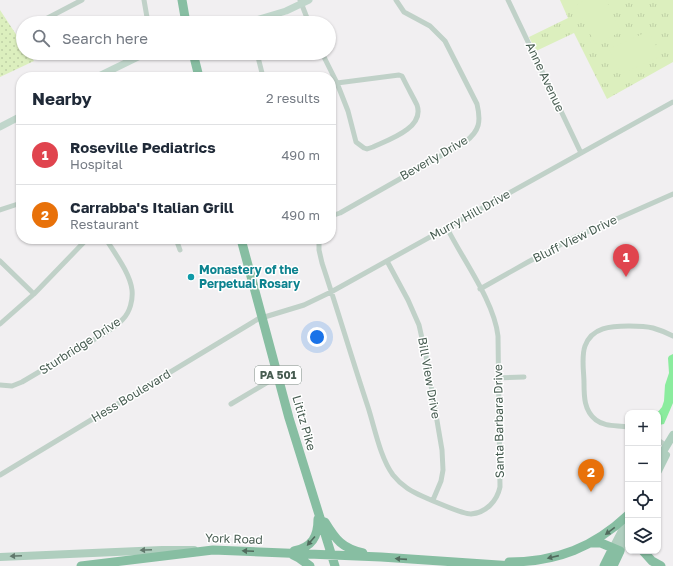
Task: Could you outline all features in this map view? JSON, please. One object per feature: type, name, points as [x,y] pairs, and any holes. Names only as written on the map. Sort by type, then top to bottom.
[{"type":"highway","points":[[182,0],[185,16]]},
{"type":"highway","points":[[195,60],[198,72]]},
{"type":"highway","name":"Lititz Pike","points":[[243,244],[278,376],[317,511],[335,566]]},
{"type":"highway","points":[[282,552],[303,548],[312,542],[318,528],[317,511]]},
{"type":"highway","points":[[317,511],[340,543],[356,551],[381,557]]},
{"type":"highway","points":[[589,544],[625,518]]},
{"type":"highway","points":[[468,563],[542,560],[566,554],[596,542],[617,549]]},
{"type":"highway","points":[[604,566],[617,549]]},
{"type":"highway","points":[[613,566],[617,549]]},
{"type":"highway","points":[[81,566],[213,550]]},
{"type":"highway","name":"York Road","points":[[213,550],[381,557],[468,563]]},
{"type":"highway","points":[[282,552],[299,558],[310,566]]},
{"type":"highway","points":[[646,554],[652,561],[661,566]]},
{"type":"highway","points":[[468,563],[515,566]]},
{"type":"main road","points":[[661,465],[670,447],[673,435]]},
{"type":"main road","points":[[661,453],[670,447]]},
{"type":"main road","points":[[617,549],[625,527]]},
{"type":"main road","points":[[617,549],[625,538]]},
{"type":"main road","name":"York Road","points":[[0,557],[182,549],[213,550]]},
{"type":"street","points":[[51,16],[82,0]]},
{"type":"street","points":[[144,0],[147,16]]},
{"type":"street","points":[[272,16],[300,2],[309,0]]},
{"type":"street","name":"Beverly Drive","points":[[336,214],[465,142],[473,136],[479,124],[480,116],[477,104],[445,41],[430,26],[404,12],[396,0]]},
{"type":"street","name":"Anne Avenue","points":[[508,0],[581,153]]},
{"type":"street","points":[[300,2],[306,16]]},
{"type":"street","points":[[108,72],[132,60]]},
{"type":"street","points":[[259,60],[262,72]]},
{"type":"street","points":[[326,60],[332,72]]},
{"type":"street","points":[[399,75],[402,76],[417,107],[414,123],[410,129],[373,148],[364,148],[356,142],[348,111],[337,83],[399,75]]},
{"type":"street","name":"Murry Hill Drive","points":[[263,317],[304,305],[331,292],[673,102]]},
{"type":"street","points":[[0,127],[16,119]]},
{"type":"street","name":"Bluff View Drive","points":[[480,289],[571,239],[673,194]]},
{"type":"street","points":[[0,210],[16,205]]},
{"type":"street","name":"Santa Barbara Drive","points":[[320,244],[319,253],[331,292],[389,469],[397,480],[407,488],[458,511],[472,514],[486,508],[493,502],[500,482],[497,378],[498,336],[495,321],[480,289],[447,228]]},
{"type":"street","points":[[0,324],[34,294],[83,244]]},
{"type":"street","name":"Sturbridge Drive","points":[[0,385],[12,386],[22,382],[98,337],[125,318],[132,301],[131,286],[125,271],[109,244]]},
{"type":"street","points":[[178,244],[180,250]]},
{"type":"street","points":[[0,261],[34,294]]},
{"type":"street","name":"Bill View Drive","points":[[386,261],[415,315],[424,342],[444,468],[441,481],[433,500]]},
{"type":"street","name":"Hess Boulevard","points":[[0,475],[263,317]]},
{"type":"street","points":[[625,427],[611,426],[600,423],[595,419],[585,404],[584,354],[586,345],[597,331],[607,327],[647,327],[673,336]]},
{"type":"street","points":[[231,404],[278,376]]},
{"type":"street","points":[[497,378],[524,376]]},
{"type":"street","points":[[661,442],[670,447]]},
{"type":"green space","points":[[560,0],[673,0],[673,62],[607,99],[574,33],[536,51],[529,37],[568,18]]},
{"type":"green space","points":[[585,0],[606,0],[621,32],[595,44],[576,5]]},
{"type":"green space","points":[[0,10],[16,34],[16,60],[34,61],[0,77]]},
{"type":"green space","points":[[649,31],[661,56],[621,74],[609,49]]},
{"type":"shaded area","points":[[673,354],[673,403],[664,424],[661,425],[661,410],[660,410],[664,401],[665,385],[669,373],[669,356]]},
{"type":"place","name":"Monastery of the Perpetual Rosary","points":[[191,277]]},
{"type":"place","name":"Roseville Pediatrics","points":[[626,277]]},
{"type":"place","name":"Carrabba's Italian Grill","points":[[591,492]]}]
